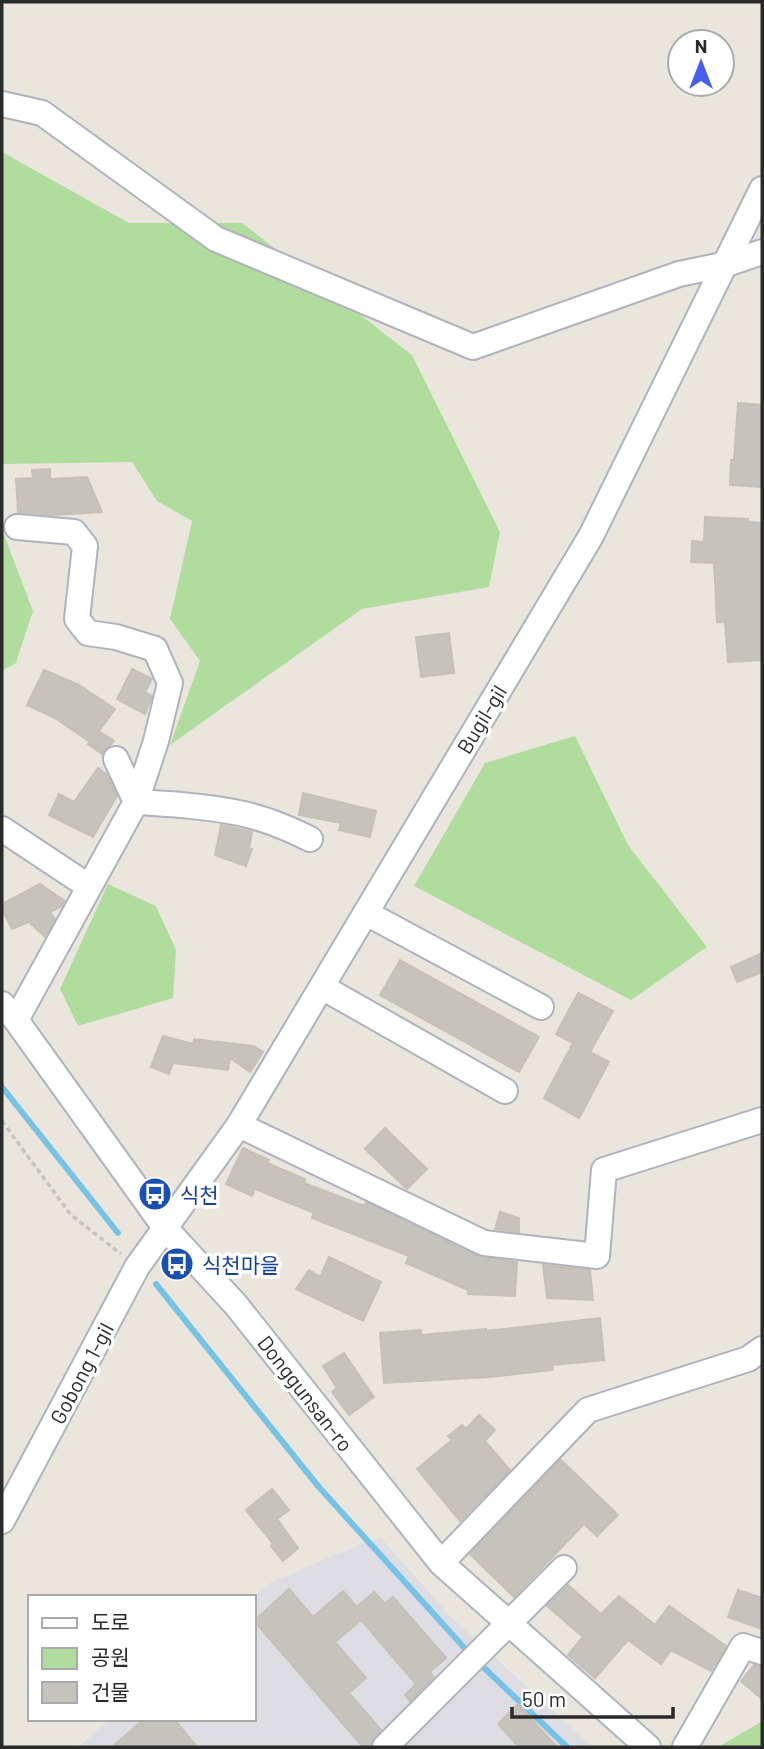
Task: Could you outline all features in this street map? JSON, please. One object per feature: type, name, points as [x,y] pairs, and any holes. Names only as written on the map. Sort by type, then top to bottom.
[{"type":"street","points":[[2,104],[42,113],[216,239],[474,347],[679,274],[727,264],[762,252]]},
{"type":"street","name":"Bugil-gil","points":[[166,1229],[240,1125],[591,536],[762,189]]},
{"type":"street","points":[[9,1012],[88,886],[136,802],[156,741],[170,683],[155,649],[116,637],[88,633],[77,619],[85,546],[74,532],[18,527]]},
{"type":"street","points":[[116,760],[136,802]]},
{"type":"street","points":[[136,802],[240,813],[284,827],[310,839]]},
{"type":"street","points":[[2,829],[88,886]]},
{"type":"street","points":[[366,912],[541,1007]]},
{"type":"street","points":[[322,987],[505,1091]]},
{"type":"street","name":"Donggunsan-ro","points":[[9,1012],[166,1229],[236,1305],[441,1563],[648,1747]]},
{"type":"street","points":[[240,1125],[484,1243],[597,1256],[604,1170],[762,1120]]},
{"type":"street","name":"Gobong 1-gil","points":[[2,1521],[138,1267],[166,1229]]},
{"type":"street","points":[[441,1563],[588,1410],[748,1359],[762,1349]]},
{"type":"street","points":[[385,1747],[564,1568]]},
{"type":"street","points":[[685,1747],[743,1646],[762,1652]]},
{"type":"path","points":[[2,1121],[71,1215],[138,1267]]},
{"type":"shaded area","points":[[381,1538],[450,1616],[592,1747],[78,1747],[109,1721],[256,1721],[256,1595],[270,1583]]},
{"type":"green space","points":[[2,152],[129,223],[242,223],[412,355],[500,532],[489,587],[362,609],[170,745],[200,661],[170,619],[192,521],[157,501],[132,462],[3,464],[3,532],[33,611],[16,663],[2,671]]},
{"type":"green space","points":[[575,736],[628,845],[707,947],[631,1000],[414,886],[485,763]]},
{"type":"green space","points":[[108,884],[156,906],[176,950],[173,998],[78,1026],[60,989]]},
{"type":"green space","points":[[761,1722],[762,1747],[718,1747]]},
{"type":"building","points":[[738,403],[762,405],[762,487],[730,485]]},
{"type":"building","points":[[50,469],[50,479],[87,477],[102,512],[52,515],[18,512],[16,479],[33,478],[32,470]]},
{"type":"building","points":[[705,517],[748,519],[748,522],[762,523],[762,660],[728,662],[725,622],[717,622],[714,563],[691,562],[692,541],[704,542]]},
{"type":"building","points":[[449,633],[454,673],[421,677],[416,637]]},
{"type":"building","points":[[132,669],[152,679],[145,692],[152,696],[145,714],[117,699]]},
{"type":"building","points":[[44,670],[79,685],[115,709],[99,731],[114,741],[102,754],[88,744],[90,742],[55,718],[27,705]]},
{"type":"building","points":[[98,768],[107,775],[117,796],[93,837],[49,815],[59,794],[74,802]]},
{"type":"building","points":[[303,793],[376,811],[370,837],[339,830],[341,823],[299,815]]},
{"type":"building","points":[[221,825],[252,832],[249,848],[252,849],[246,866],[215,855]]},
{"type":"building","points":[[40,884],[65,901],[62,906],[50,912],[55,919],[45,937],[29,922],[12,929],[2,909],[2,904]]},
{"type":"building","points":[[762,953],[762,972],[737,982],[731,967]]},
{"type":"building","points":[[400,960],[539,1037],[519,1072],[380,995]]},
{"type":"building","points":[[578,993],[613,1011],[590,1052],[609,1062],[579,1118],[544,1098],[573,1043],[556,1034]]},
{"type":"building","points":[[163,1036],[193,1044],[194,1039],[254,1046],[263,1052],[250,1072],[230,1058],[228,1070],[173,1063],[169,1074],[151,1067]]},
{"type":"building","points":[[385,1128],[427,1169],[407,1189],[365,1149]]},
{"type":"building","points":[[243,1148],[269,1160],[267,1163],[305,1179],[304,1183],[364,1206],[366,1202],[478,1256],[517,1262],[515,1296],[468,1294],[468,1290],[406,1263],[409,1256],[312,1218],[314,1213],[255,1189],[252,1196],[226,1184]]},
{"type":"building","points":[[500,1212],[519,1218],[519,1232],[495,1229]]},
{"type":"building","points":[[329,1257],[381,1282],[363,1321],[296,1289],[309,1270],[320,1277]]},
{"type":"building","points":[[543,1265],[590,1270],[593,1300],[547,1298]]},
{"type":"building","points":[[600,1318],[604,1360],[552,1365],[553,1370],[490,1377],[384,1383],[380,1333],[421,1330],[421,1335],[486,1331]]},
{"type":"building","points":[[344,1353],[374,1397],[349,1415],[332,1392],[337,1388],[323,1366]]},
{"type":"building","points":[[479,1415],[495,1430],[485,1441],[510,1470],[460,1521],[417,1469],[452,1440],[448,1436],[462,1425],[466,1429]]},
{"type":"building","points":[[561,1460],[618,1515],[597,1536],[584,1524],[514,1597],[470,1554]]},
{"type":"building","points":[[272,1489],[289,1510],[277,1519],[298,1548],[283,1561],[246,1510]]},
{"type":"building","points":[[568,1585],[601,1614],[619,1596],[655,1625],[669,1606],[726,1646],[711,1671],[671,1650],[661,1664],[628,1640],[595,1678],[568,1655],[583,1637],[547,1606]]},
{"type":"building","points":[[289,1589],[313,1617],[343,1591],[357,1607],[374,1592],[385,1604],[393,1597],[446,1658],[430,1672],[434,1677],[410,1701],[405,1695],[416,1684],[361,1620],[335,1642],[366,1678],[349,1693],[381,1730],[374,1737],[371,1747],[363,1747],[256,1623],[256,1619]]},
{"type":"building","points":[[738,1590],[762,1598],[762,1629],[728,1617]]},
{"type":"building","points":[[754,1665],[762,1666],[762,1699],[741,1681]]},
{"type":"building","points":[[518,1704],[557,1747],[519,1747],[498,1724]]},
{"type":"building","points":[[142,1721],[176,1721],[197,1747],[112,1747]]},
{"type":"waterway","points":[[2,1087],[118,1233]]},
{"type":"waterway","points":[[156,1284],[318,1486],[469,1653]]},
{"type":"waterway","points":[[477,1661],[567,1747]]},
{"type":"place","name":"식천","points":[[155,1194]]},
{"type":"place","name":"식천마을","points":[[177,1264]]}]
